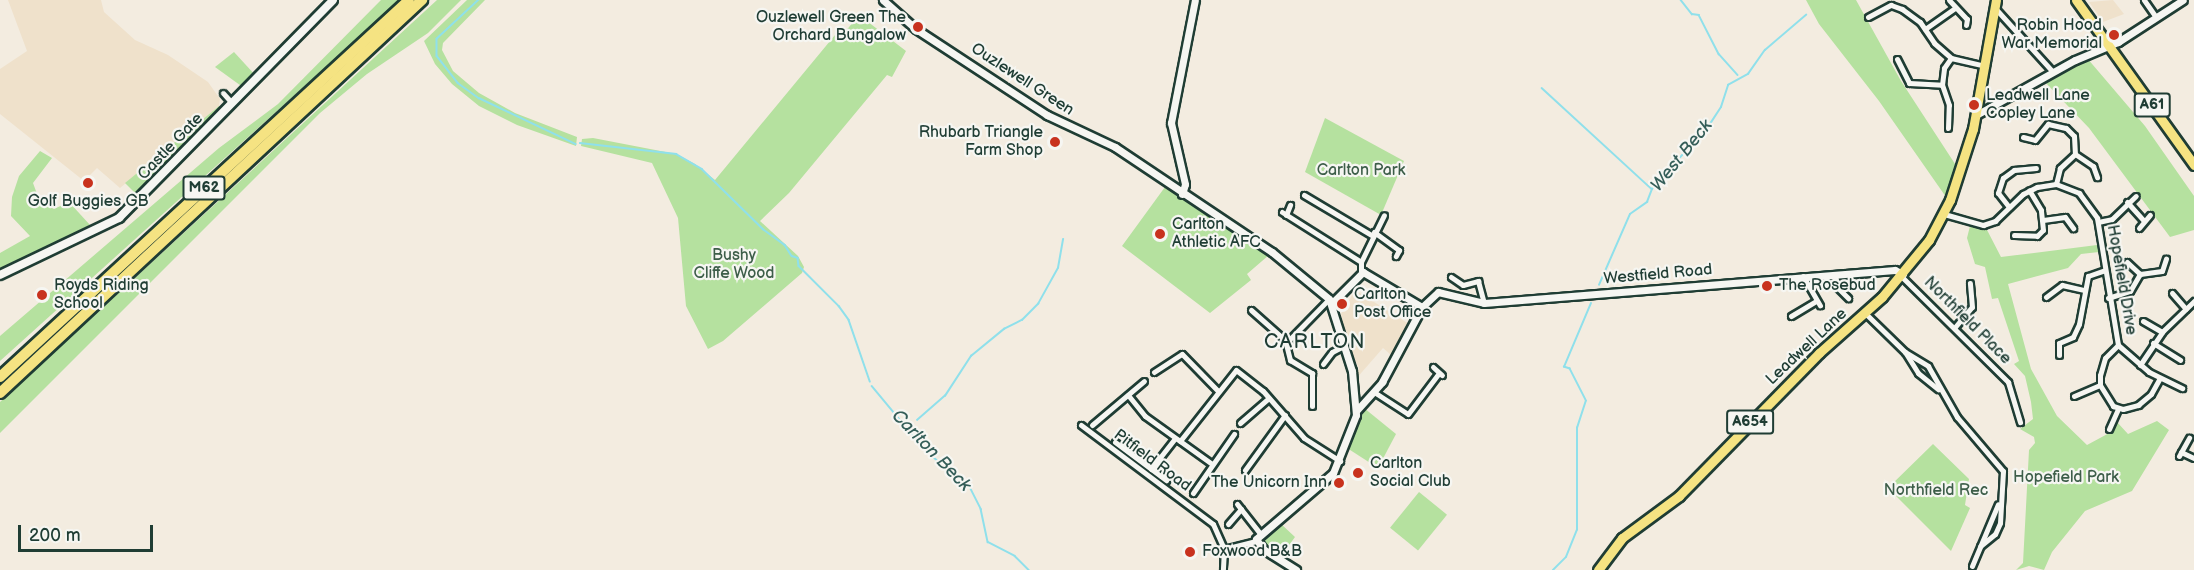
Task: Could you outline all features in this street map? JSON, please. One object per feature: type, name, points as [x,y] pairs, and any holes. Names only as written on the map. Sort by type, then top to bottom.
[{"type":"highway","name":"M62","points":[[0,377],[409,0]]},
{"type":"highway","name":"M62","points":[[0,393],[422,0]]},
{"type":"main road","name":"Castle Gate","points":[[0,275],[119,218],[333,0]]},
{"type":"main road","name":"A61","points":[[2076,0],[2194,165]]},
{"type":"main road","name":"Leadwell Lane","points":[[1598,570],[1622,538],[1679,496],[1819,353],[1865,313],[1902,275],[1944,214],[1976,115],[1995,3]]},
{"type":"street","name":"Ouzlewell Green","points":[[883,0],[916,29],[1047,115],[1115,147],[1182,194],[1272,252],[1330,301]]},
{"type":"street","points":[[1182,194],[1185,184],[1171,123],[1195,0]]},
{"type":"street","points":[[1949,0],[1967,19],[1966,25]]},
{"type":"street","points":[[2144,0],[2156,17]]},
{"type":"street","points":[[1976,115],[2053,72],[2109,46],[2183,0]]},
{"type":"street","points":[[1868,17],[1892,3],[1913,16],[1934,43],[1951,57],[1986,66]]},
{"type":"street","points":[[1995,3],[2053,72]]},
{"type":"street","points":[[1925,29],[1955,8]]},
{"type":"street","points":[[1948,128],[1949,105],[1942,85],[1944,68],[1951,57]]},
{"type":"street","points":[[1897,59],[1909,83],[1942,85]]},
{"type":"street","points":[[223,93],[232,103]]},
{"type":"street","points":[[2023,136],[2035,140],[2046,126],[2060,126],[2074,136],[2075,154],[2099,173]]},
{"type":"street","points":[[1944,214],[1983,225],[1995,221],[2029,190],[2056,184],[2060,168],[2075,154]]},
{"type":"street","points":[[2009,207],[1998,193],[2003,178],[2028,164],[2036,168]]},
{"type":"street","name":"Hopefield Drive","points":[[2056,184],[2083,196],[2098,222],[2108,298],[2118,345],[2140,365],[2182,388]]},
{"type":"street","points":[[2014,236],[2037,236],[2043,230],[2042,210],[2029,190]]},
{"type":"street","points":[[1312,199],[1316,193]]},
{"type":"street","points":[[1304,195],[1399,250],[1396,256]]},
{"type":"street","points":[[2098,222],[2112,219],[2127,202],[2136,196]]},
{"type":"street","points":[[2127,202],[2143,226],[2150,215]]},
{"type":"street","points":[[1290,205],[1284,214],[1361,262]]},
{"type":"street","points":[[1286,343],[1361,272],[1361,262],[1384,215]]},
{"type":"street","points":[[2043,220],[2065,217],[2073,228]]},
{"type":"street","points":[[2127,262],[2140,274],[2162,272],[2166,259]]},
{"type":"street","name":"Westfield Road","points":[[1422,307],[1438,291],[1484,303],[1803,276],[1895,270],[1902,275]]},
{"type":"street","points":[[2059,355],[2057,346],[2073,337],[2085,313],[2084,290],[2088,276],[2105,270]]},
{"type":"street","points":[[1222,570],[1224,549],[1258,537],[1322,484],[1340,461],[1357,410],[1374,392],[1422,307],[1361,272]]},
{"type":"street","points":[[1835,274],[1837,287],[1848,298]]},
{"type":"street","points":[[2108,298],[2130,291],[2140,274]]},
{"type":"street","name":"Northfield Place","points":[[1902,275],[2008,382],[2020,422]]},
{"type":"street","points":[[1791,316],[1818,304],[1803,276]]},
{"type":"street","points":[[1451,277],[1463,285],[1478,281],[1484,303]]},
{"type":"street","points":[[1955,327],[1972,307],[1970,283]]},
{"type":"street","points":[[2046,297],[2062,285],[2084,290]]},
{"type":"street","points":[[2172,293],[2186,309]]},
{"type":"street","points":[[1330,301],[1352,371],[1357,410]]},
{"type":"street","points":[[2140,365],[2162,332],[2194,301]]},
{"type":"street","points":[[1251,310],[1286,343],[1290,360],[1313,372],[1317,399],[1312,406]]},
{"type":"street","points":[[1865,313],[1905,352],[1928,366],[1938,389]]},
{"type":"street","points":[[2144,321],[2162,332]]},
{"type":"street","points":[[2153,343],[2180,360]]},
{"type":"street","points":[[2118,345],[2101,366],[2100,385],[2107,400],[2118,409],[2130,409],[2145,400],[2160,378]]},
{"type":"street","points":[[1323,364],[1332,352],[1344,346]]},
{"type":"street","points":[[1905,352],[1911,365],[1938,389],[2003,471],[1998,504],[1998,528],[1980,546]]},
{"type":"street","points":[[1154,372],[1182,354],[1218,391]]},
{"type":"street","points":[[1374,392],[1408,414],[1441,374],[1433,367]]},
{"type":"street","points":[[1151,469],[1236,370],[1269,398],[1304,438],[1340,461]]},
{"type":"street","points":[[1092,425],[1144,381]]},
{"type":"street","points":[[2074,396],[2100,385]]},
{"type":"street","points":[[1128,395],[1145,416],[1212,465]]},
{"type":"street","points":[[1240,423],[1269,398]]},
{"type":"street","points":[[2109,429],[2118,409]]},
{"type":"street","points":[[1245,470],[1285,415]]},
{"type":"street","name":"Pitfield Road","points":[[1081,425],[1208,520],[1224,549]]},
{"type":"street","points":[[1193,493],[1234,434]]},
{"type":"street","points":[[2189,438],[2180,454],[2194,458]]},
{"type":"street","points":[[1115,442],[1166,480]]},
{"type":"street","points":[[1972,566],[1998,504]]},
{"type":"street","points":[[1228,524],[1239,506],[1258,537],[1296,570]]},
{"type":"shaded area","points":[[8,0],[101,0],[104,12],[135,40],[168,55],[208,82],[220,99],[219,106],[120,188],[97,168],[84,181],[0,114],[0,69],[27,51]]},
{"type":"shaded area","points":[[2113,0],[2124,14],[2103,22],[2089,2]]},
{"type":"shaded area","points":[[1355,290],[1409,324],[1391,355],[1383,348],[1355,380],[1359,368],[1347,344],[1341,314]]},
{"type":"green space","points":[[381,0],[400,0],[0,361],[0,336],[219,148],[278,104]]},
{"type":"green space","points":[[437,0],[461,0],[428,33],[367,74],[320,113],[0,433],[0,402]]},
{"type":"green space","points":[[467,0],[485,0],[443,43],[442,50],[453,71],[479,93],[515,113],[577,137],[576,146],[517,125],[479,106],[452,84],[435,64],[424,41]]},
{"type":"green space","points":[[1806,0],[1856,0],[1901,81],[1957,167],[1946,197],[1879,101],[1819,24]]},
{"type":"green space","name":"Bushy Cliffe Wood","points":[[859,15],[906,51],[892,77],[887,75],[789,193],[760,221],[798,256],[804,267],[802,273],[723,341],[708,349],[686,306],[678,218],[652,163],[581,146],[582,139],[593,138],[676,154],[695,164],[715,180],[835,35],[840,38]]},
{"type":"green space","points":[[234,52],[256,76],[244,88],[215,67]]},
{"type":"green space","points":[[2087,58],[2145,126],[2194,196],[2194,230],[2170,237],[2089,128],[2044,81]]},
{"type":"green space","points":[[219,106],[221,109],[137,195],[125,183]]},
{"type":"green space","name":"Carlton Park","points":[[1325,118],[1404,161],[1381,215],[1305,172]]},
{"type":"green space","points":[[40,151],[52,158],[33,183],[40,202],[54,209],[69,202],[90,225],[0,270],[0,253],[30,236],[11,216],[12,197],[19,176]]},
{"type":"green space","points":[[1165,187],[1269,255],[1247,274],[1251,280],[1210,313],[1122,246]]},
{"type":"green space","name":"Hopefield Park","points":[[1970,226],[1986,228],[2001,257],[2097,245],[2099,252],[2081,254],[2068,268],[2008,284],[2031,369],[2057,416],[2087,445],[2113,431],[2117,422],[2128,434],[2157,421],[2169,430],[2132,491],[2085,511],[2052,552],[2044,570],[2029,566],[2016,570],[2023,563],[2029,450],[2035,443],[2034,437],[2020,429],[2033,419],[2031,402],[2025,376],[2014,364],[2019,361],[1998,298],[1992,299],[1985,267],[1975,264],[1967,238]]},
{"type":"green space","points":[[1364,408],[1396,434],[1378,468],[1347,448]]},
{"type":"green space","name":"Northfield Rec","points":[[1933,444],[1969,479],[1965,505],[1970,508],[1951,551],[1888,488]]},
{"type":"green space","points":[[1419,492],[1447,515],[1418,550],[1390,528]]},
{"type":"green space","points":[[1280,523],[1295,537],[1287,548],[1292,552],[1286,560],[1261,541],[1263,535]]},
{"type":"waterway","points":[[479,0],[437,39],[437,56],[458,83],[479,98],[576,144]]},
{"type":"waterway","points":[[1681,0],[1692,14],[1699,15],[1719,54],[1738,75]]},
{"type":"waterway","name":"West Beck","points":[[1599,285],[1630,214],[1647,202],[1652,189],[1710,124],[1721,107],[1728,85],[1748,74],[1765,50],[1806,15]]},
{"type":"waterway","points":[[1542,88],[1652,189]]},
{"type":"waterway","points":[[580,143],[676,154],[702,169],[763,229],[785,245],[792,256],[798,258],[799,266],[839,306],[849,320],[870,381]]},
{"type":"waterway","points":[[917,420],[945,396],[971,356],[1004,329],[1022,320],[1038,304],[1058,268],[1063,239]]},
{"type":"waterway","name":"West Beck","points":[[1553,570],[1566,557],[1577,530],[1577,428],[1586,401],[1570,369],[1564,367],[1591,303]]},
{"type":"waterway","name":"Carlton Beck","points":[[872,386],[926,451],[970,487],[981,509],[988,542],[1015,556],[1029,570]]},
{"type":"place","name":"Ouzlewell Green The Orchard Bungalow","points":[[918,27]]},
{"type":"place","name":"Robin Hood War Memorial","points":[[2114,35]]},
{"type":"place","name":"Leadwell Lane Copley Lane","points":[[1974,105]]},
{"type":"place","name":"Rhubarb Triangle Farm Shop","points":[[1055,142]]},
{"type":"place","name":"Golf Buggies GB","points":[[88,183]]},
{"type":"place","name":"Carlton Athletic AFC","points":[[1160,234]]},
{"type":"place","name":"The Rosebud","points":[[1767,286]]},
{"type":"place","name":"Royds Riding School","points":[[42,295]]},
{"type":"place","name":"Carlton Post Office","points":[[1342,304]]},
{"type":"place","name":"Carlton Social Club","points":[[1358,473]]},
{"type":"place","name":"The Unicorn Inn","points":[[1339,483]]},
{"type":"place","name":"Foxwood B&B","points":[[1190,552]]},
{"type":"district","name":"CARLTON","points":[[1315,342]]}]
